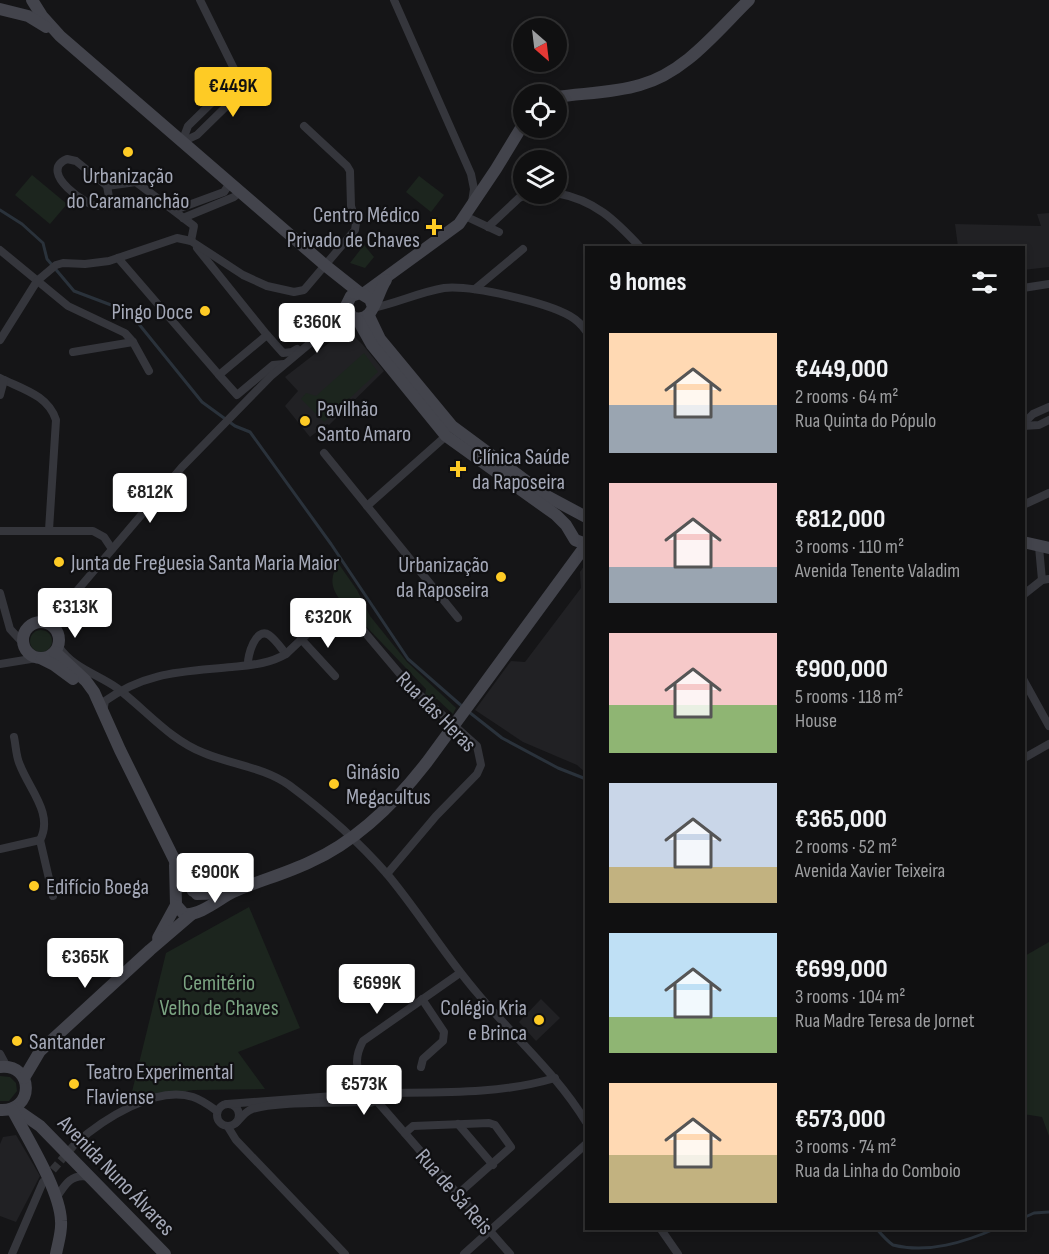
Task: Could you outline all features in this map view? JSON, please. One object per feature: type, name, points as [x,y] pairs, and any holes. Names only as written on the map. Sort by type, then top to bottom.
[{"type":"main road","points":[[32,0],[47,23],[60,36],[328,268],[370,298],[366,314],[372,345],[446,435],[556,515],[579,543],[585,544]]},
{"type":"main road","points":[[567,96],[631,88],[663,76],[681,64],[750,0]]},
{"type":"main road","points":[[0,9],[28,16],[60,36]]},
{"type":"main road","points":[[346,305],[351,296],[362,293],[388,277],[451,231],[468,210],[515,138]]},
{"type":"main road","points":[[328,268],[341,287],[349,314],[366,314]]},
{"type":"main road","points":[[366,314],[388,277]]},
{"type":"main road","points":[[366,314],[380,339],[452,426],[545,495],[585,517]]},
{"type":"main road","points":[[568,570],[572,554],[573,523],[585,517]]},
{"type":"main road","points":[[1025,542],[1044,547]]},
{"type":"main road","points":[[7,1067],[40,1051],[150,950],[194,913],[232,893],[324,855],[375,819],[421,770],[585,545]]},
{"type":"main road","points":[[40,658],[57,649],[60,636],[55,627],[44,622],[33,624],[25,632],[23,643],[28,652],[40,658],[58,667],[74,680],[103,715]]},
{"type":"main road","points":[[57,649],[96,696],[103,715],[175,861],[200,903],[194,913]]},
{"type":"main road","points":[[175,861],[177,901],[180,912],[194,913]]},
{"type":"main road","points":[[150,950],[177,901],[186,890],[195,893],[232,893]]},
{"type":"main road","points":[[24,1078],[40,1051]]},
{"type":"main road","points":[[7,1067],[24,1078],[27,1085],[24,1099],[7,1111]]},
{"type":"main road","points":[[24,1099],[40,1126]]},
{"type":"main road","points":[[7,1111],[40,1126]]},
{"type":"main road","points":[[7,1111],[57,1197],[62,1225],[56,1253]]},
{"type":"main road","name":"Avenida Nuno Álvares","points":[[40,1126],[165,1254]]},
{"type":"street","points":[[182,142],[188,126],[238,77],[200,0]]},
{"type":"street","points":[[393,0],[471,174],[474,189],[468,210],[488,227],[499,232]]},
{"type":"street","points":[[0,340],[37,281],[56,265],[85,264],[118,258],[177,238],[191,241],[243,275],[267,286],[290,291],[304,290],[328,268],[355,230],[356,223],[351,206],[350,171],[304,126]]},
{"type":"street","points":[[107,186],[109,192],[107,201],[101,206],[91,205],[61,180],[57,175],[57,168],[62,161],[67,159],[76,161],[107,186],[136,182],[194,226],[191,241]]},
{"type":"street","points":[[471,174],[482,178],[496,169]]},
{"type":"street","points":[[175,210],[235,188],[234,197],[183,218]]},
{"type":"street","points":[[567,196],[588,202],[604,212],[639,246]]},
{"type":"street","points":[[488,227],[513,204]]},
{"type":"street","points":[[191,241],[283,353],[292,352],[310,339],[318,337]]},
{"type":"street","points":[[475,289],[523,249]]},
{"type":"street","points":[[0,250],[68,306],[124,333],[133,342],[149,372]]},
{"type":"street","points":[[118,258],[237,395],[273,365],[284,364]]},
{"type":"street","points":[[1025,288],[1049,284]]},
{"type":"street","points":[[327,329],[441,289],[475,289],[569,315],[582,324],[585,329]]},
{"type":"street","points":[[55,627],[64,606],[168,482],[271,376],[327,329],[346,305]]},
{"type":"street","points":[[219,375],[267,335]]},
{"type":"street","points":[[73,352],[133,342]]},
{"type":"street","points":[[0,395],[2,379],[48,404],[56,420],[49,530]]},
{"type":"street","points":[[1025,423],[1033,414],[1049,407]]},
{"type":"street","points":[[1025,425],[1039,425],[1049,420]]},
{"type":"street","points":[[367,506],[446,435]]},
{"type":"street","points":[[324,453],[458,618]]},
{"type":"street","points":[[1025,504],[1049,493]]},
{"type":"street","points":[[0,531],[96,531],[104,537],[112,549]]},
{"type":"street","points":[[1025,594],[1046,579],[1044,547]]},
{"type":"street","points":[[0,593],[9,629],[23,643]]},
{"type":"street","name":"Rua das Heras","points":[[301,639],[340,603],[410,686],[477,746],[481,765],[477,774],[436,816],[387,874]]},
{"type":"street","points":[[248,665],[249,649],[260,635],[269,634],[286,654]]},
{"type":"street","points":[[103,715],[105,701],[137,682],[159,675],[261,664],[286,654],[301,639],[335,676]]},
{"type":"street","points":[[57,649],[71,662],[121,691],[161,727],[204,753],[265,771],[288,785],[342,829],[387,874],[460,973],[491,1011],[555,1078],[585,1119]]},
{"type":"street","points":[[0,664],[40,658]]},
{"type":"street","points":[[1025,684],[1049,726]]},
{"type":"street","points":[[14,737],[19,764],[45,820],[45,831],[40,840],[53,896]]},
{"type":"street","points":[[1026,757],[1049,744]]},
{"type":"street","points":[[0,849],[40,840]]},
{"type":"street","points":[[460,973],[363,1041],[357,1054],[357,1068],[363,1094],[370,1103],[377,1097],[488,1090],[530,1085],[555,1078]]},
{"type":"street","points":[[421,1067],[423,1059],[443,1041],[444,1032],[422,999]]},
{"type":"street","points":[[0,1054],[7,1067]]},
{"type":"street","points":[[232,1125],[252,1109],[363,1094],[371,1086],[377,1089],[377,1097]]},
{"type":"street","points":[[217,1111],[227,1104],[363,1094]]},
{"type":"street","points":[[75,1144],[115,1115],[157,1098],[175,1095],[192,1097],[217,1111]]},
{"type":"street","name":"Rua de Sá Reis","points":[[377,1097],[405,1133],[510,1254]]},
{"type":"street","points":[[227,1104],[237,1109],[239,1117],[232,1125]]},
{"type":"street","points":[[217,1111],[218,1122],[232,1125]]},
{"type":"street","points":[[405,1133],[413,1126],[489,1123],[500,1131],[511,1147],[458,1194]]},
{"type":"street","points":[[458,1124],[493,1165]]},
{"type":"street","points":[[232,1125],[236,1140],[345,1254]]},
{"type":"street","points":[[464,1254],[585,1145]]},
{"type":"street","points":[[57,1197],[71,1179],[81,1176],[90,1177]]},
{"type":"street","points":[[12,1254],[43,1182]]},
{"type":"street","points":[[661,1230],[678,1254]]},
{"type":"shaded area","points":[[1049,213],[1049,267],[1025,270],[1025,246],[958,246],[955,224],[1041,226],[1037,214]]},
{"type":"shaded area","points":[[349,334],[363,345],[384,371],[329,425],[327,424],[310,437],[285,406],[298,391],[285,377],[338,336]]},
{"type":"shaded area","points":[[585,564],[585,772],[577,765],[523,742],[475,710],[511,661],[525,662],[581,588],[580,572]]},
{"type":"shaded area","name":"Colégio Kria e Brinca","points":[[541,999],[560,1018],[536,1041],[519,1022]]},
{"type":"shaded area","points":[[16,1135],[40,1176],[16,1222],[0,1216],[0,1144],[3,1137]]},
{"type":"green space","points":[[32,175],[67,204],[50,224],[15,195]]},
{"type":"green space","points":[[419,176],[444,195],[431,212],[406,192]]},
{"type":"green space","points":[[364,245],[374,257],[365,268],[350,263]]},
{"type":"green space","points":[[364,353],[378,372],[324,422],[301,399],[306,393],[316,396]]},
{"type":"green space","points":[[338,563],[357,590],[370,616],[407,662],[456,708],[453,714],[437,699],[431,701],[425,695],[426,689],[338,597],[332,580]]},
{"type":"green space","points":[[41,630],[49,633],[52,641],[49,649],[41,652],[33,649],[30,641],[33,633]]},
{"type":"green space","name":"Cemitério Velho de Chaves","points":[[249,907],[300,1028],[238,1052],[265,1089],[194,1090],[156,1095],[129,1104],[166,953]]},
{"type":"green space","points":[[1049,942],[1049,1136],[1042,1117],[1025,1114],[1025,956]]},
{"type":"green space","points":[[0,1076],[10,1077],[16,1083],[17,1091],[9,1101],[0,1101]]},
{"type":"waterway","points":[[0,210],[22,224],[43,243],[47,259],[74,291],[119,308],[138,323],[202,402],[235,426],[250,432],[331,544],[408,659],[464,708]]},
{"type":"waterway","points":[[469,712],[502,738],[558,768],[585,779]]},
{"type":"waterway","points":[[1025,1217],[1034,1213],[1049,1212]]},
{"type":"waterway","points":[[878,1230],[893,1245],[920,1248],[959,1242],[992,1230]]},
{"type":"tunnel","points":[[45,1179],[75,1144]]},
{"type":"place","name":"Urbanização do Caramanchão","points":[[128,152]]},
{"type":"place","name":"Centro Médico Privado de Chaves","points":[[434,227]]},
{"type":"place","name":"Pingo Doce","points":[[205,311]]},
{"type":"place","name":"Pavilhão Santo Amaro","points":[[305,421]]},
{"type":"place","name":"Clínica Saúde da Raposeira","points":[[458,469]]},
{"type":"place","name":"Junta de Freguesia Santa Maria Maior","points":[[59,562]]},
{"type":"place","name":"Urbanização da Raposeira","points":[[501,577]]},
{"type":"place","name":"Ginásio Megacultus","points":[[334,784]]},
{"type":"place","name":"Edifício Boega","points":[[34,886]]},
{"type":"place","name":"Colégio Kria e Brinca","points":[[539,1020]]},
{"type":"place","name":"Santander","points":[[17,1041]]},
{"type":"place","name":"Teatro Experimental Flaviense","points":[[74,1084]]}]
